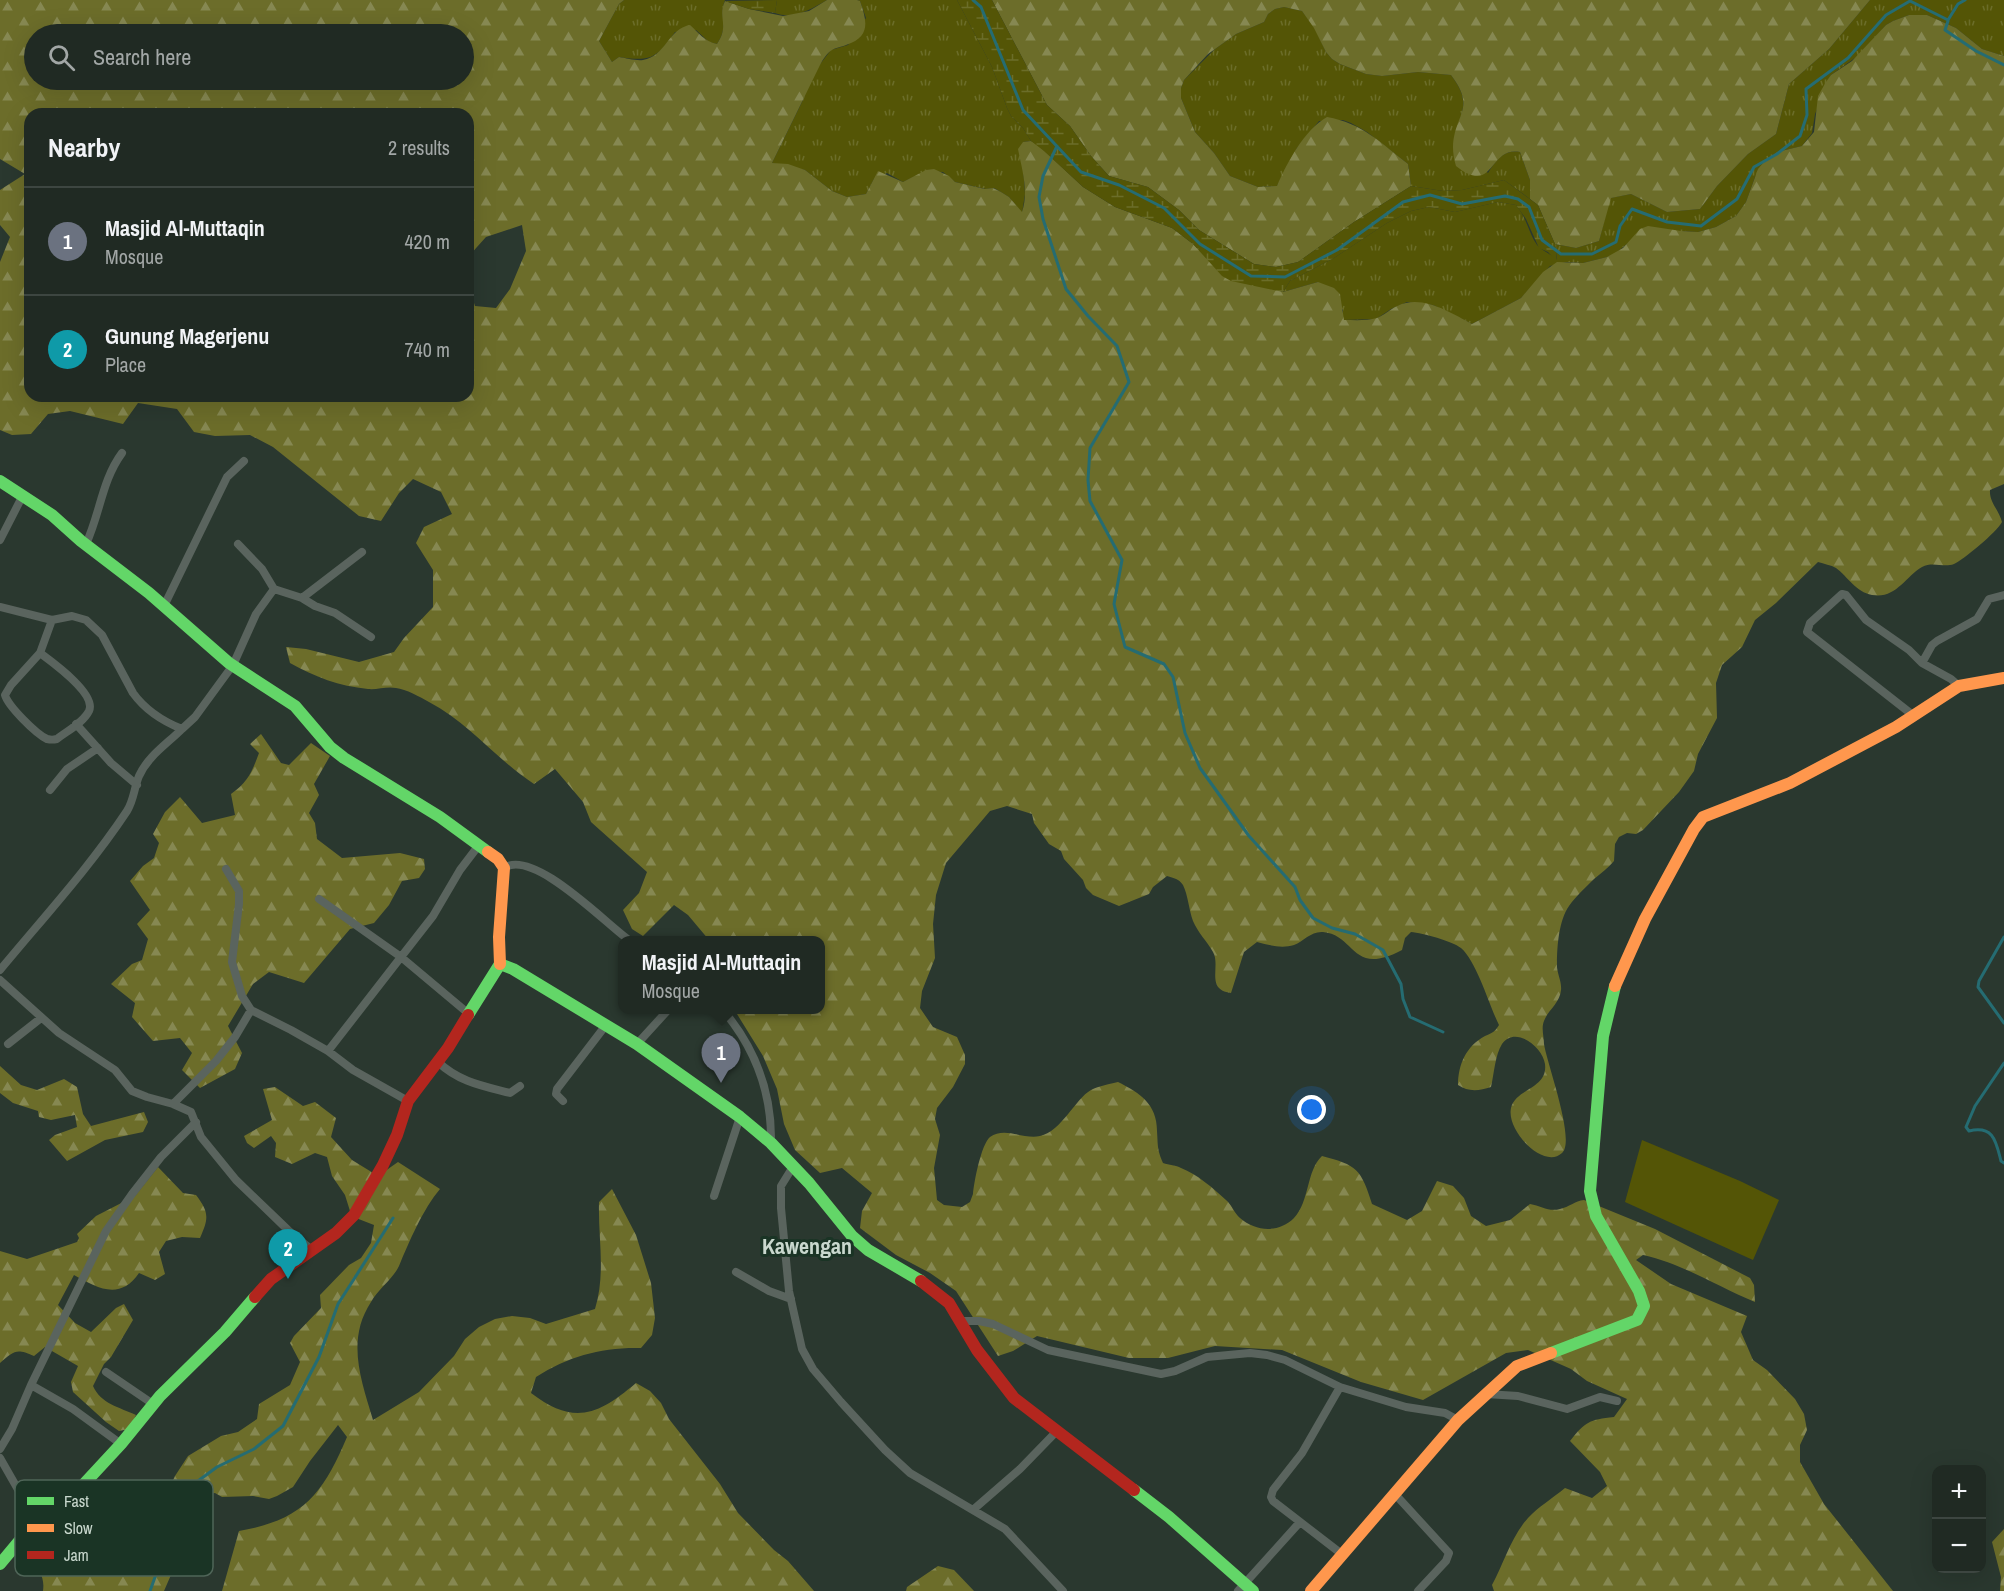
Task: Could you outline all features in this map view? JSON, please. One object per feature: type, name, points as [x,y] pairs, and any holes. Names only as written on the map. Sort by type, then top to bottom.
[{"type":"main road","points":[[0,481],[52,515],[233,665],[295,706],[330,747],[344,758],[405,794],[498,859],[504,868],[499,937],[500,964],[438,1062],[408,1101],[397,1135],[370,1190],[354,1215],[336,1233],[271,1279],[225,1332],[180,1374],[121,1444],[86,1480]]},
{"type":"main road","points":[[1311,1591],[1458,1420],[1519,1365],[1637,1320],[1642,1313],[1644,1306],[1639,1291],[1596,1216],[1590,1191],[1603,1036],[1606,1017],[1620,975],[1640,927],[1691,833],[1703,817],[1790,783],[1914,716],[1959,686],[2004,678]]},
{"type":"main road","points":[[500,964],[513,969],[637,1044],[771,1143],[794,1165],[852,1236],[868,1250],[938,1293],[961,1321],[977,1350],[1003,1386],[1027,1409],[1169,1517],[1245,1589]]},
{"type":"main road","points":[[0,1564],[15,1546]]},
{"type":"street","points":[[86,544],[93,529],[112,467],[122,453]]},
{"type":"street","points":[[164,606],[227,477],[244,461]]},
{"type":"street","points":[[0,540],[23,495]]},
{"type":"street","points":[[238,544],[262,569],[274,589],[302,597],[353,623],[371,637]]},
{"type":"street","points":[[302,597],[362,552]]},
{"type":"street","points":[[0,970],[98,851],[130,806],[140,775],[150,757],[195,717],[233,665],[256,614],[274,589]]},
{"type":"street","points":[[1914,716],[1807,632],[1808,627],[1844,594],[1866,620],[1909,650],[1922,663],[1959,686]]},
{"type":"street","points":[[1922,663],[1932,645],[1977,619],[1989,599],[2004,595]]},
{"type":"street","points":[[0,607],[52,621],[72,615],[86,620],[102,635],[127,684],[139,702],[152,713],[182,729]]},
{"type":"street","points":[[40,653],[80,687],[90,704],[89,711],[57,739],[48,739],[35,730],[6,698],[11,685],[40,653],[52,621]]},
{"type":"street","points":[[76,724],[111,763],[136,785]]},
{"type":"street","points":[[50,790],[67,769],[98,748]]},
{"type":"street","points":[[328,1051],[433,916],[460,870],[479,845]]},
{"type":"street","points":[[504,868],[520,863],[551,878],[624,936]]},
{"type":"street","points":[[226,869],[239,891],[232,962],[242,996],[251,1010],[328,1051],[352,1070],[408,1101]]},
{"type":"street","points":[[319,899],[401,957],[469,1014]]},
{"type":"street","points":[[0,980],[70,1041],[115,1070],[132,1091],[191,1112],[201,1137],[236,1180],[281,1224],[312,1250]]},
{"type":"street","points":[[173,1104],[216,1061],[235,1037],[251,1010]]},
{"type":"street","points":[[637,1044],[664,1014]]},
{"type":"street","points":[[726,1014],[760,1072],[769,1098],[772,1119],[771,1143]]},
{"type":"street","points":[[8,1044],[41,1018]]},
{"type":"street","points":[[563,1101],[556,1094],[557,1089],[606,1025]]},
{"type":"street","points":[[438,1062],[464,1081],[479,1086],[510,1093],[520,1086]]},
{"type":"street","points":[[714,1196],[740,1118]]},
{"type":"street","points":[[0,1449],[12,1429],[106,1231],[161,1157],[196,1122]]},
{"type":"street","points":[[794,1165],[783,1181],[780,1192],[783,1237],[791,1299],[802,1349],[813,1369],[885,1450],[910,1473],[975,1509],[1005,1529],[1063,1591]]},
{"type":"street","points":[[736,1272],[769,1291],[791,1299]]},
{"type":"street","points":[[961,1321],[993,1324],[1048,1350],[1161,1374],[1175,1371],[1207,1357],[1250,1353],[1267,1355],[1285,1360],[1340,1387],[1406,1407],[1445,1413],[1458,1420]]},
{"type":"street","points":[[106,1372],[153,1404]]},
{"type":"street","points":[[31,1385],[73,1409],[121,1444]]},
{"type":"street","points":[[1340,1387],[1302,1453],[1272,1493],[1273,1501],[1343,1555]]},
{"type":"street","points":[[1486,1394],[1518,1396],[1567,1409],[1600,1397],[1617,1401]]},
{"type":"street","points":[[975,1509],[1020,1469],[1056,1432]]},
{"type":"street","points":[[0,1458],[15,1484]]},
{"type":"street","points":[[1394,1493],[1449,1553],[1446,1561],[1418,1591]]},
{"type":"street","points":[[1245,1589],[1300,1522]]},
{"type":"green space","points":[[0,0],[624,0],[619,4],[599,41],[612,62],[619,57],[634,60],[651,58],[677,32],[690,25],[705,39],[717,44],[723,32],[722,12],[725,1],[783,16],[809,11],[827,0],[857,0],[860,1],[864,15],[863,33],[854,42],[832,50],[824,58],[772,163],[788,164],[805,170],[832,191],[847,197],[866,194],[878,171],[903,182],[926,170],[934,169],[949,176],[955,182],[985,189],[993,188],[1009,197],[1022,212],[1025,188],[1018,149],[1023,142],[1031,141],[1083,187],[1115,207],[1172,228],[1193,244],[1217,269],[1283,292],[1318,282],[1334,288],[1340,294],[1344,320],[1377,318],[1398,306],[1414,302],[1440,308],[1472,324],[1521,298],[1543,272],[1557,262],[1583,263],[1607,257],[1623,248],[1640,229],[1648,226],[1698,232],[1716,227],[1736,216],[1746,202],[1758,169],[1764,162],[1777,152],[1802,146],[1814,132],[1818,96],[1831,75],[1852,61],[1886,25],[1893,21],[1909,15],[1927,15],[1956,28],[1982,49],[2004,56],[2004,484],[1990,490],[1991,498],[2002,522],[1987,539],[1954,564],[1922,567],[1888,594],[1872,595],[1861,591],[1836,568],[1818,562],[1755,620],[1742,647],[1722,665],[1716,683],[1717,718],[1698,754],[1694,771],[1679,792],[1643,830],[1636,834],[1627,833],[1619,837],[1615,844],[1614,861],[1575,899],[1563,918],[1557,956],[1561,990],[1544,1021],[1543,1030],[1546,1054],[1566,1134],[1562,1153],[1554,1157],[1537,1152],[1528,1146],[1514,1127],[1511,1108],[1514,1101],[1537,1084],[1545,1072],[1543,1057],[1528,1040],[1514,1037],[1502,1044],[1496,1059],[1491,1087],[1474,1090],[1458,1085],[1462,1063],[1468,1051],[1478,1040],[1495,1031],[1499,1025],[1472,963],[1457,945],[1411,932],[1405,938],[1402,950],[1373,959],[1363,957],[1334,935],[1323,932],[1315,933],[1294,945],[1284,947],[1257,942],[1244,952],[1231,993],[1223,991],[1216,982],[1213,952],[1193,921],[1185,889],[1180,881],[1167,876],[1153,887],[1149,894],[1119,906],[1093,895],[1064,859],[1061,851],[1049,844],[1034,823],[1032,814],[1007,806],[990,811],[946,863],[936,895],[933,924],[935,958],[922,991],[920,1008],[933,1027],[957,1037],[965,1055],[965,1064],[953,1087],[937,1108],[935,1119],[940,1135],[934,1168],[937,1200],[944,1205],[962,1207],[970,1202],[981,1155],[990,1137],[1002,1133],[1034,1137],[1048,1133],[1062,1122],[1085,1094],[1101,1086],[1118,1082],[1146,1100],[1154,1114],[1158,1147],[1163,1163],[1179,1167],[1199,1178],[1228,1202],[1240,1218],[1253,1226],[1275,1228],[1294,1218],[1303,1203],[1313,1170],[1322,1156],[1343,1162],[1356,1170],[1361,1176],[1372,1204],[1407,1220],[1422,1211],[1437,1181],[1453,1186],[1464,1198],[1471,1216],[1486,1226],[1510,1220],[1530,1204],[1556,1210],[1584,1200],[1655,1229],[1750,1278],[1754,1285],[1755,1302],[1673,1264],[1643,1255],[1636,1260],[1671,1284],[1747,1316],[1741,1332],[1753,1360],[1767,1370],[1795,1399],[1804,1414],[1807,1430],[1800,1445],[1800,1462],[1824,1504],[1893,1591],[1494,1591],[1492,1585],[1512,1542],[1532,1514],[1565,1488],[1592,1498],[1607,1486],[1600,1472],[1570,1441],[1580,1429],[1589,1423],[1614,1417],[1627,1399],[1587,1381],[1571,1369],[1528,1350],[1506,1353],[1423,1400],[1361,1382],[1282,1350],[1215,1346],[1168,1358],[1129,1358],[1037,1336],[1013,1351],[998,1356],[956,1291],[930,1273],[896,1255],[860,1228],[862,1211],[872,1193],[842,1168],[820,1173],[795,1150],[784,1124],[777,1089],[763,1056],[737,1014],[825,1014],[825,936],[706,936],[688,915],[674,905],[643,936],[632,929],[623,910],[639,893],[647,872],[591,822],[583,802],[555,769],[534,784],[457,720],[417,696],[396,688],[368,689],[337,683],[318,677],[290,663],[286,647],[306,649],[359,662],[394,652],[433,607],[433,570],[416,543],[424,527],[452,514],[441,492],[413,479],[399,493],[381,521],[359,516],[273,447],[250,435],[215,436],[194,432],[177,409],[138,403],[123,424],[70,411],[48,414],[31,434],[12,435],[0,430],[0,262],[10,237],[0,225],[0,190],[24,175],[24,402],[474,402],[474,302],[475,306],[496,308],[510,289],[526,251],[522,225],[486,237],[474,250],[474,108],[24,108],[24,173],[0,159]]},
{"type":"green space","points":[[624,0],[725,0],[723,32],[717,44],[709,42],[696,30],[675,32],[663,48],[652,56],[639,59],[619,57],[612,62],[599,41],[619,4]]},
{"type":"green space","points":[[777,0],[827,0],[796,14],[782,15],[775,13]]},
{"type":"green space","points":[[777,0],[775,13],[749,9],[725,1]]},
{"type":"green space","points":[[857,0],[957,0],[992,67],[1011,116],[1023,128],[1031,141],[1023,142],[1020,158],[1023,166],[1025,194],[1022,213],[1009,197],[994,188],[986,189],[955,182],[943,172],[926,171],[903,182],[887,173],[874,179],[866,194],[847,197],[832,191],[805,170],[772,163],[814,72],[831,50],[848,45],[866,18],[860,1]]},
{"type":"green space","points":[[957,0],[992,0],[1047,105],[1070,126],[1091,156],[1109,176],[1148,187],[1179,210],[1199,230],[1254,264],[1276,267],[1298,262],[1354,222],[1411,186],[1443,191],[1462,190],[1504,180],[1538,205],[1555,244],[1557,262],[1548,252],[1539,248],[1526,219],[1516,205],[1498,202],[1455,212],[1429,207],[1411,211],[1387,223],[1334,258],[1290,281],[1283,292],[1231,281],[1222,276],[1193,244],[1172,228],[1115,207],[1083,187],[1031,141],[1023,128],[1011,116],[992,67]]},
{"type":"green space","points":[[992,0],[1870,0],[1829,49],[1789,84],[1776,134],[1748,154],[1717,186],[1700,209],[1667,212],[1631,194],[1611,198],[1599,241],[1576,248],[1555,244],[1538,205],[1530,199],[1530,180],[1520,152],[1510,152],[1502,156],[1485,174],[1478,176],[1469,174],[1456,166],[1453,149],[1454,136],[1463,104],[1459,87],[1451,75],[1418,72],[1382,76],[1366,74],[1332,59],[1302,11],[1284,7],[1275,9],[1268,14],[1264,22],[1236,34],[1208,54],[1184,80],[1181,98],[1195,132],[1230,176],[1258,187],[1277,186],[1291,157],[1311,130],[1327,117],[1339,120],[1361,129],[1408,164],[1411,186],[1354,222],[1298,262],[1276,267],[1254,264],[1199,230],[1179,210],[1148,187],[1109,176],[1091,156],[1070,126],[1047,105]]},
{"type":"green space","points":[[1870,0],[2004,0],[2004,56],[1982,49],[1956,28],[1927,15],[1909,15],[1893,21],[1886,25],[1859,55],[1831,75],[1815,114],[1812,133],[1802,146],[1777,152],[1764,162],[1755,177],[1746,202],[1736,216],[1716,227],[1698,232],[1681,231],[1629,242],[1615,254],[1607,257],[1583,263],[1566,262],[1550,266],[1521,298],[1472,324],[1433,305],[1407,302],[1376,319],[1343,320],[1343,310],[1318,282],[1283,292],[1290,281],[1334,258],[1387,223],[1411,211],[1429,207],[1455,212],[1498,202],[1516,205],[1537,245],[1557,260],[1555,244],[1576,248],[1599,241],[1610,198],[1631,194],[1667,212],[1700,209],[1717,186],[1748,154],[1776,134],[1789,84],[1829,49]]},
{"type":"green space","points":[[1284,7],[1302,11],[1315,28],[1326,52],[1340,64],[1366,74],[1382,76],[1418,72],[1451,75],[1463,100],[1462,114],[1454,140],[1488,173],[1497,160],[1505,154],[1520,152],[1530,180],[1530,199],[1504,180],[1462,190],[1443,191],[1411,186],[1408,164],[1367,132],[1343,120],[1319,121],[1297,148],[1277,186],[1258,187],[1230,176],[1195,132],[1181,98],[1181,88],[1184,80],[1215,49],[1236,34],[1264,22],[1268,14],[1275,9]]},
{"type":"green space","points":[[261,734],[281,763],[289,765],[311,743],[330,756],[314,784],[319,795],[309,813],[315,823],[317,839],[342,858],[400,853],[424,859],[425,869],[419,878],[402,881],[389,905],[374,923],[350,929],[304,983],[269,972],[253,984],[228,1026],[242,1053],[235,1069],[200,1088],[182,1070],[192,1053],[180,1038],[153,1041],[132,1017],[135,1003],[111,984],[132,964],[142,960],[148,939],[137,924],[150,910],[130,881],[143,866],[154,858],[159,843],[153,834],[165,812],[180,797],[202,823],[235,815],[231,794],[242,785],[252,771],[259,753],[250,744]]},
{"type":"green space","points":[[0,1066],[21,1085],[37,1090],[64,1079],[77,1087],[83,1114],[91,1126],[144,1112],[148,1122],[143,1132],[105,1140],[67,1161],[49,1140],[55,1135],[77,1127],[75,1115],[51,1120],[39,1117],[38,1111],[13,1103],[0,1093]]},
{"type":"green space","points":[[275,1087],[303,1106],[315,1102],[336,1118],[331,1137],[352,1160],[378,1176],[398,1162],[440,1189],[422,1216],[396,1271],[377,1293],[363,1316],[357,1345],[358,1360],[373,1420],[419,1392],[454,1356],[465,1339],[479,1327],[495,1319],[512,1316],[530,1318],[546,1324],[595,1309],[601,1269],[599,1202],[612,1189],[636,1235],[651,1283],[655,1318],[652,1335],[641,1348],[599,1351],[561,1363],[536,1377],[531,1393],[560,1410],[573,1413],[597,1409],[610,1403],[636,1383],[650,1391],[720,1484],[738,1513],[788,1561],[814,1591],[222,1591],[239,1531],[280,1520],[308,1501],[329,1474],[347,1437],[338,1425],[293,1487],[269,1499],[253,1496],[222,1497],[213,1493],[213,1480],[173,1480],[188,1456],[221,1436],[238,1432],[257,1419],[259,1404],[290,1385],[300,1362],[290,1343],[321,1308],[320,1295],[349,1265],[361,1258],[371,1243],[374,1225],[356,1218],[350,1211],[345,1195],[332,1176],[327,1157],[315,1153],[292,1164],[275,1157],[276,1143],[271,1136],[254,1148],[247,1143],[244,1136],[272,1120],[263,1089]]},
{"type":"green space","points":[[1642,1140],[1779,1200],[1753,1260],[1625,1202]]},
{"type":"green space","points":[[158,1167],[183,1193],[196,1195],[203,1206],[206,1220],[200,1238],[182,1237],[166,1241],[159,1252],[165,1274],[155,1280],[139,1273],[132,1282],[124,1287],[108,1289],[91,1284],[74,1275],[58,1305],[75,1323],[91,1332],[116,1308],[124,1304],[133,1320],[111,1357],[104,1364],[93,1386],[106,1401],[136,1415],[129,1429],[119,1431],[73,1392],[71,1382],[78,1366],[45,1347],[34,1356],[16,1352],[0,1363],[0,1251],[27,1259],[77,1242],[79,1238],[77,1234],[96,1216],[135,1196]]},
{"type":"green space","points":[[2004,1529],[2004,1591],[2000,1591],[2001,1577],[1992,1542]]},
{"type":"green space","points":[[938,1566],[954,1570],[974,1591],[906,1591],[907,1587]]},
{"type":"green space","points":[[170,1576],[164,1591],[43,1591],[42,1577]]},
{"type":"waterway","points":[[973,0],[981,7],[1023,110],[1081,172],[1119,185],[1164,208],[1200,244],[1251,276],[1285,277],[1337,250],[1403,202],[1430,195],[1462,204],[1505,196],[1518,199],[1529,207],[1542,240],[1561,254],[1592,254],[1616,242],[1620,226],[1632,209],[1667,222],[1701,226],[1737,199],[1754,167],[1777,154],[1800,136],[1807,115],[1806,89],[1848,58],[1886,15],[1910,1],[1948,20],[1958,4],[1965,0]]},
{"type":"waterway","points":[[1948,21],[1945,30],[1976,51],[2004,65]]},
{"type":"waterway","points":[[1057,146],[1043,176],[1039,197],[1043,219],[1066,289],[1117,346],[1129,382],[1090,448],[1088,480],[1090,501],[1122,560],[1114,604],[1125,647],[1164,664],[1173,677],[1185,733],[1200,768],[1249,836],[1295,887],[1300,900],[1313,918],[1332,928],[1355,934],[1383,950],[1401,984],[1403,999],[1410,1017],[1443,1032]]},
{"type":"waterway","points":[[2004,937],[1979,981],[1978,987],[2004,1023]]},
{"type":"waterway","points":[[2004,1063],[1975,1106],[1966,1127],[1969,1131],[1984,1130],[1989,1133],[2004,1163]]},
{"type":"waterway","points":[[199,1480],[217,1467],[254,1449],[283,1426],[319,1357],[338,1304],[393,1218]]},
{"type":"waterway","points":[[150,1591],[155,1576]]},
{"type":"traffic: fast","points":[[0,481],[52,515],[81,541],[149,593],[229,663],[295,706],[330,747],[344,758],[440,817],[488,852]]},
{"type":"traffic: fast","points":[[468,1015],[500,964],[513,969],[637,1044],[740,1117],[771,1143],[809,1183],[852,1236],[868,1250],[921,1281]]},
{"type":"traffic: fast","points":[[1551,1353],[1637,1320],[1644,1306],[1639,1291],[1596,1216],[1590,1191],[1603,1036],[1615,986]]},
{"type":"traffic: fast","points":[[88,1480],[160,1396],[225,1332],[255,1297]]},
{"type":"traffic: fast","points":[[1134,1490],[1169,1517],[1253,1591]]},
{"type":"traffic: fast","points":[[0,1564],[15,1546]]},
{"type":"traffic: slow","points":[[1615,986],[1645,919],[1694,829],[1703,817],[1790,783],[1896,727],[1959,686],[2004,678]]},
{"type":"traffic: slow","points":[[488,852],[498,859],[504,868],[499,937],[500,964]]},
{"type":"traffic: slow","points":[[1311,1591],[1458,1420],[1517,1366],[1551,1353]]},
{"type":"traffic: jam","points":[[255,1297],[271,1279],[336,1233],[354,1215],[383,1165],[397,1135],[408,1101],[448,1048],[468,1015]]},
{"type":"traffic: jam","points":[[921,1281],[949,1303],[977,1350],[1014,1398],[1134,1490]]},
{"type":"place","name":"Masjid Al-Muttaqin","points":[[721,1083]]},
{"type":"place","name":"Gunung Magerjenu","points":[[288,1279]]},
{"type":"district","name":"Kawengan","points":[[807,1246]]}]
